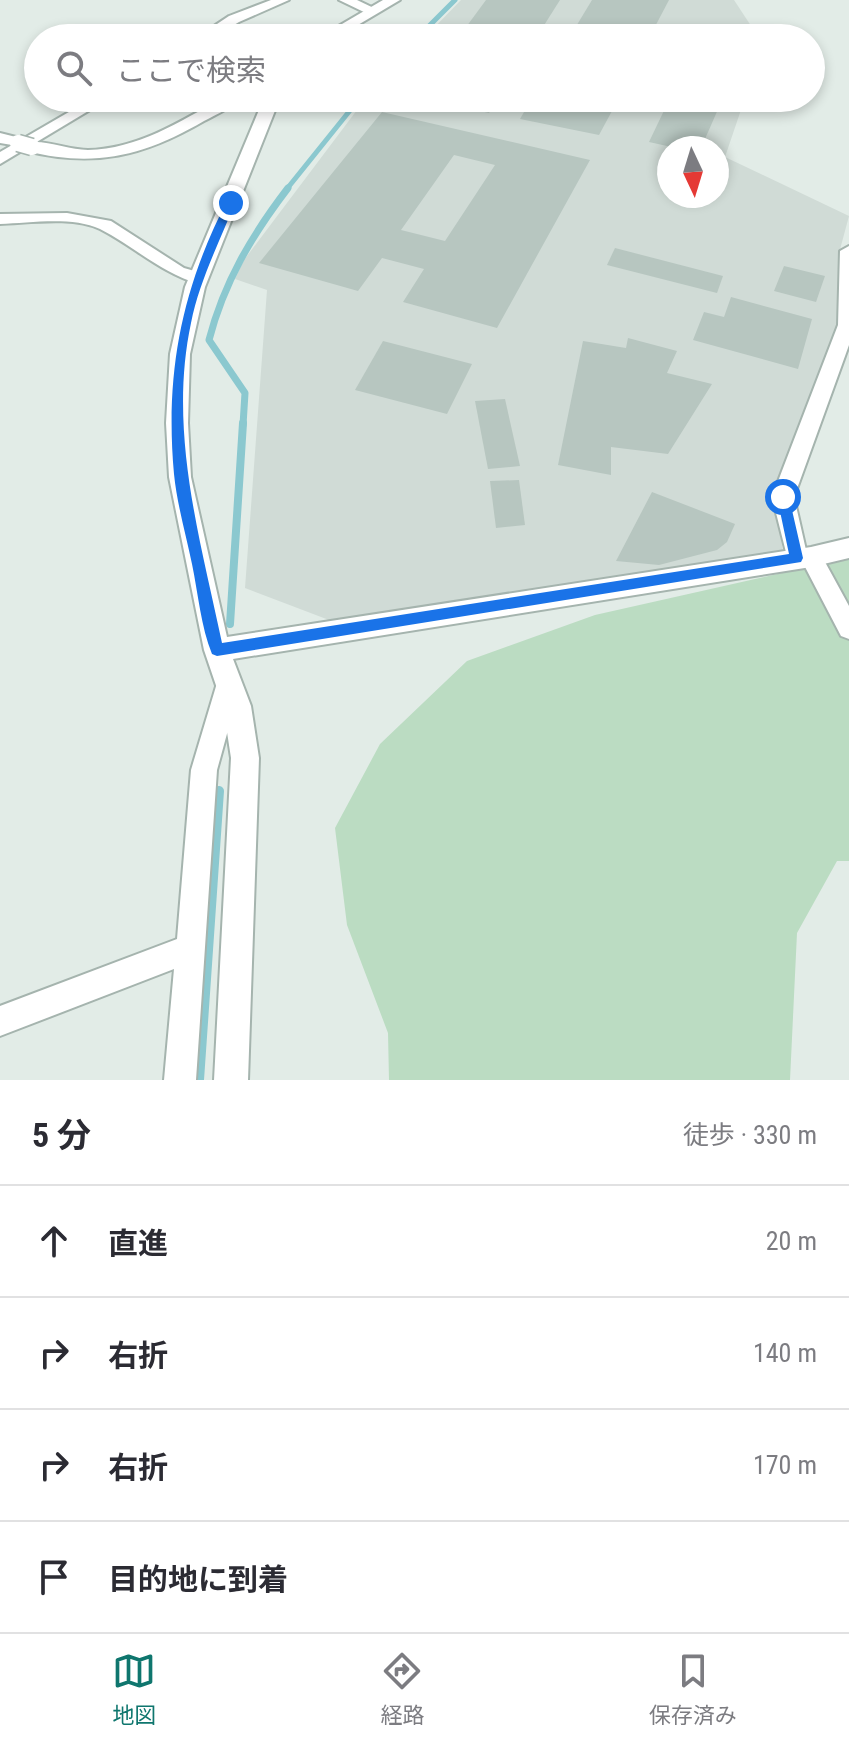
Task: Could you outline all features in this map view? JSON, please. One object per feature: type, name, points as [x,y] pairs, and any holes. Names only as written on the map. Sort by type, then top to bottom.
[{"type":"street","points":[[226,24],[283,0]]},
{"type":"street","points":[[345,0],[373,11]]},
{"type":"street","points":[[350,24],[393,0]]},
{"type":"street","points":[[0,159],[79,112]]},
{"type":"street","points":[[0,138],[77,157],[132,149],[167,136],[209,112]]},
{"type":"street","points":[[231,1080],[245,758],[237,706],[217,650],[180,477],[177,423],[180,354],[199,278],[266,112]]},
{"type":"street","points":[[0,219],[92,220],[105,225],[178,272],[199,278]]},
{"type":"street","points":[[849,251],[847,325],[783,497],[804,557],[849,629]]},
{"type":"street","points":[[217,650],[849,548]]},
{"type":"street","points":[[180,1080],[204,770],[229,683]]},
{"type":"street","points":[[0,1021],[190,948]]},
{"type":"shaded area","points":[[461,0],[734,0],[750,24],[438,24]]},
{"type":"shaded area","points":[[355,112],[740,112],[729,145],[729,136],[657,136],[657,208],[729,208],[729,159],[849,216],[838,257],[838,327],[774,497],[783,551],[329,620],[245,588],[267,290],[235,279],[244,260]]},
{"type":"green space","points":[[849,558],[849,861],[837,861],[797,933],[790,1080],[389,1080],[388,1033],[347,925],[335,828],[380,744],[467,661],[595,615]]},
{"type":"building","points":[[486,0],[560,0],[545,24],[468,24]]},
{"type":"building","points":[[592,0],[669,0],[656,24],[577,24]]},
{"type":"building","points":[[382,112],[590,160],[497,328],[403,302],[424,269],[382,258],[358,291],[259,263]],"holes":[[[454,155],[495,165],[445,241],[401,230]]]},
{"type":"building","points":[[524,112],[611,112],[599,135],[520,119]]},
{"type":"building","points":[[663,112],[717,112],[706,136],[657,136],[657,144],[649,142]]},
{"type":"building","points":[[615,248],[723,276],[717,293],[607,265]]},
{"type":"building","points":[[784,266],[825,276],[816,302],[774,291]]},
{"type":"building","points":[[731,297],[812,319],[798,369],[693,340],[704,312],[724,317]]},
{"type":"building","points":[[628,338],[677,351],[667,373],[712,384],[668,454],[611,447],[611,475],[558,465],[583,341],[626,348]]},
{"type":"building","points":[[383,341],[472,364],[447,414],[355,390]]},
{"type":"building","points":[[505,399],[520,466],[488,469],[475,401]]},
{"type":"building","points":[[519,480],[525,525],[496,528],[490,481]]},
{"type":"building","points":[[652,492],[735,524],[727,542],[717,550],[659,565],[616,561]]},
{"type":"waterway","points":[[431,24],[455,0]]},
{"type":"waterway","points":[[286,190],[349,112]]},
{"type":"waterway","points":[[243,425],[245,393],[209,340],[231,279],[263,223],[288,188]]},
{"type":"waterway","points":[[230,624],[243,423]]},
{"type":"waterway","points":[[199,1080],[219,791]]},
{"type":"route","points":[[231,203],[195,287],[186,321],[180,354],[177,423],[180,477],[217,650],[797,558],[783,497]]}]
